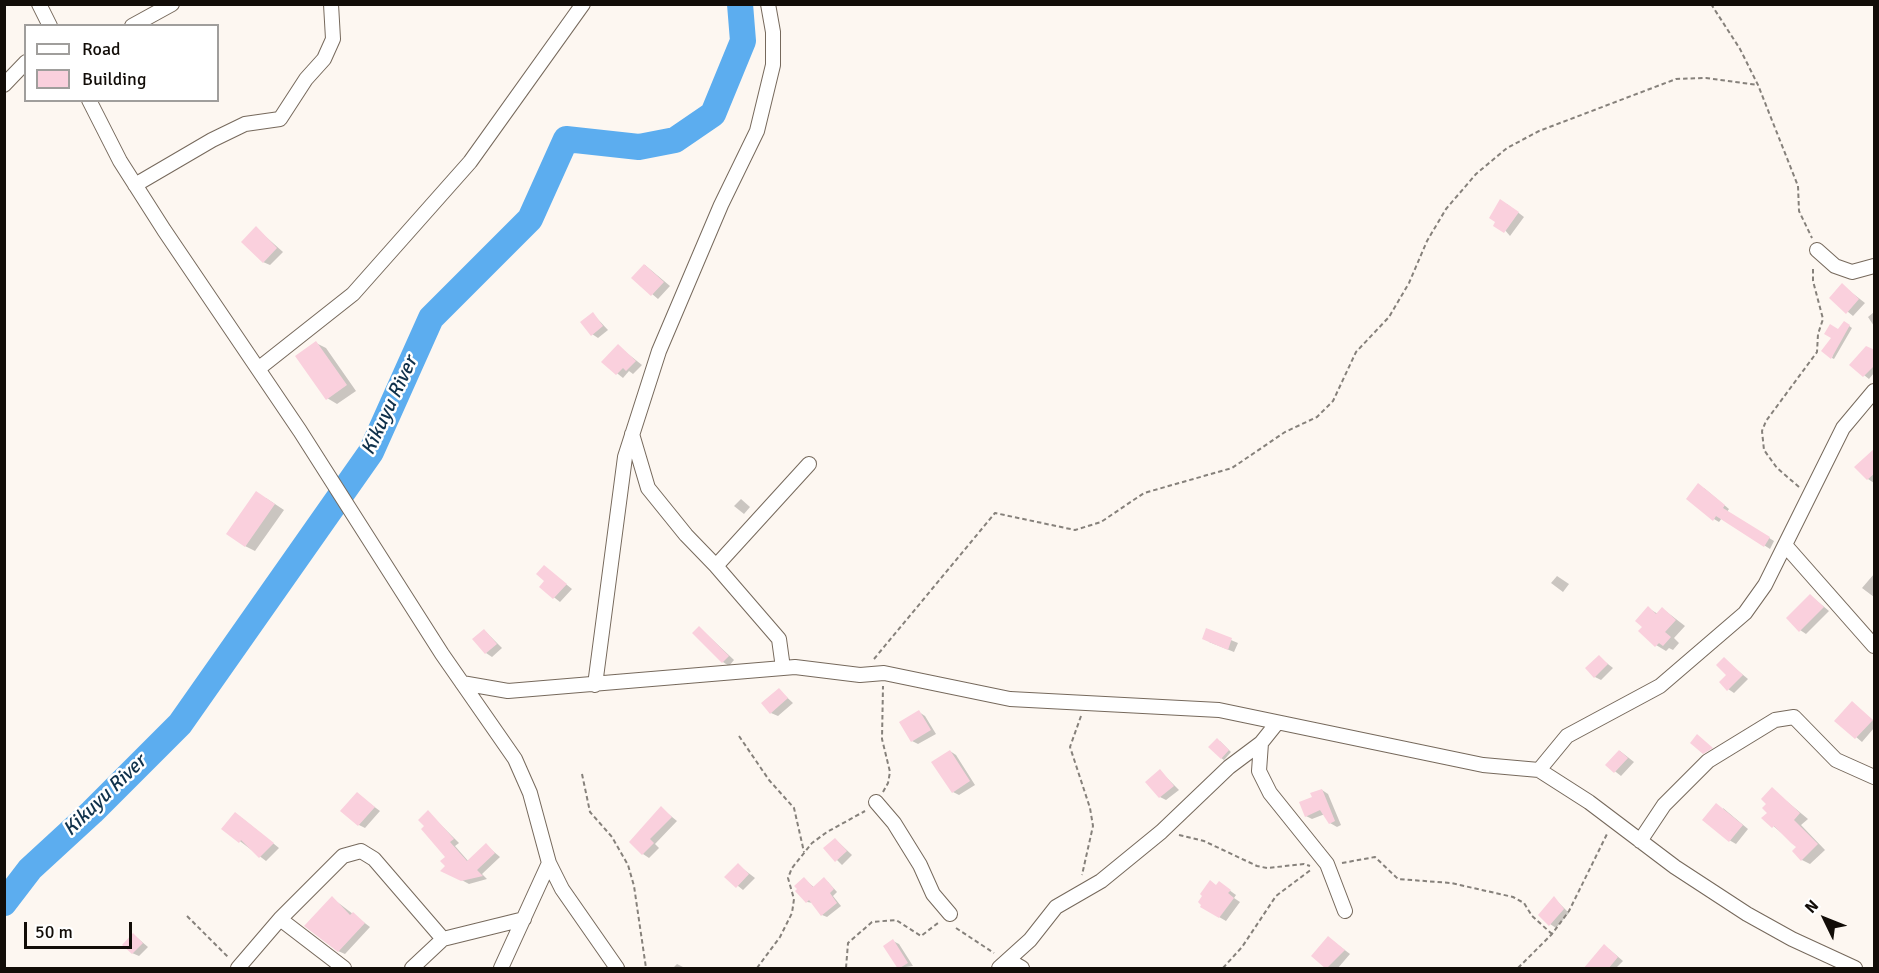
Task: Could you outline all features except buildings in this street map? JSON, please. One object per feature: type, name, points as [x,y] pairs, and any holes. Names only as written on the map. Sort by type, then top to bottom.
[{"type":"street","points":[[39,4],[49,24]]},
{"type":"street","points":[[136,24],[171,4]]},
{"type":"street","points":[[135,185],[212,140],[245,124],[280,119],[306,79],[324,59],[333,39],[332,4]]},
{"type":"street","points":[[258,369],[353,294],[470,162],[583,4]]},
{"type":"street","points":[[595,685],[624,458],[659,351],[721,205],[757,131],[773,65],[773,32],[768,4]]},
{"type":"street","points":[[4,85],[24,64]]},
{"type":"street","points":[[90,102],[135,185],[300,431],[462,683],[515,759],[530,793],[549,863],[562,889],[617,969]]},
{"type":"street","points":[[1816,250],[1835,266],[1852,272],[1875,266]]},
{"type":"street","points":[[1539,770],[1567,736],[1660,686],[1745,613],[1765,585],[1843,428],[1875,391]]},
{"type":"street","points":[[632,433],[648,488],[686,535],[779,639],[783,668]]},
{"type":"street","points":[[716,566],[809,464]]},
{"type":"street","points":[[1785,545],[1875,646]]},
{"type":"street","points":[[462,683],[508,691],[783,668],[860,675],[884,674],[1010,699],[1219,710],[1483,765],[1539,770],[1748,914],[1792,939],[1856,969]]},
{"type":"street","points":[[1640,841],[1664,805],[1708,761],[1775,720],[1794,717],[1836,760],[1875,777]]},
{"type":"street","points":[[1004,964],[1030,940],[1056,907],[1092,888],[1161,832],[1229,767],[1261,743],[1277,723]]},
{"type":"street","points":[[1261,743],[1259,771],[1270,793],[1320,866],[1345,911]]},
{"type":"street","points":[[876,802],[894,823],[947,916]]},
{"type":"street","points":[[233,963],[343,856],[361,851],[374,859],[443,939]]},
{"type":"street","points":[[501,969],[549,863]]},
{"type":"street","points":[[280,919],[344,969]]},
{"type":"street","points":[[412,969],[443,939],[524,919]]},
{"type":"street","points":[[1004,964],[1022,969]]},
{"type":"path","points":[[1711,4],[1740,49],[1758,85],[1798,186],[1799,211],[1816,250],[1813,281],[1824,319],[1818,334],[1817,352],[1766,421],[1762,431],[1764,450],[1777,468],[1810,497]]},
{"type":"path","points":[[860,675],[994,513],[1075,530],[1101,522],[1144,492],[1232,468],[1285,432],[1317,417],[1333,401],[1356,352],[1389,317],[1409,283],[1427,241],[1446,209],[1476,174],[1507,148],[1549,127],[1676,79],[1706,78],[1758,85]]},
{"type":"path","points":[[757,969],[780,937],[792,913],[794,899],[788,878],[804,852],[827,832],[868,810],[888,783],[890,772],[881,721],[884,674]]},
{"type":"path","points":[[1081,878],[1087,861],[1093,826],[1090,808],[1070,747],[1085,703]]},
{"type":"path","points":[[739,736],[769,780],[794,808],[804,852]]},
{"type":"path","points":[[582,774],[590,812],[612,837],[628,865],[634,886],[646,969]]},
{"type":"path","points":[[1518,969],[1552,934],[1569,911],[1601,843],[1615,822]]},
{"type":"path","points":[[1161,832],[1204,842],[1257,866],[1267,868],[1304,864],[1320,866],[1375,857],[1398,879],[1452,883],[1514,897],[1524,903],[1532,915],[1552,934]]},
{"type":"path","points":[[1224,969],[1242,947],[1276,896],[1320,866]]},
{"type":"path","points":[[186,916],[233,963]]},
{"type":"path","points":[[846,969],[848,943],[872,922],[896,920],[921,936],[947,916],[1004,964]]},
{"type":"waterway","name":"Kikuyu River","points":[[4,903],[30,869],[92,812],[180,724],[371,452],[431,318],[530,219],[566,139],[639,147],[675,140],[713,114],[743,41],[740,4]]}]
